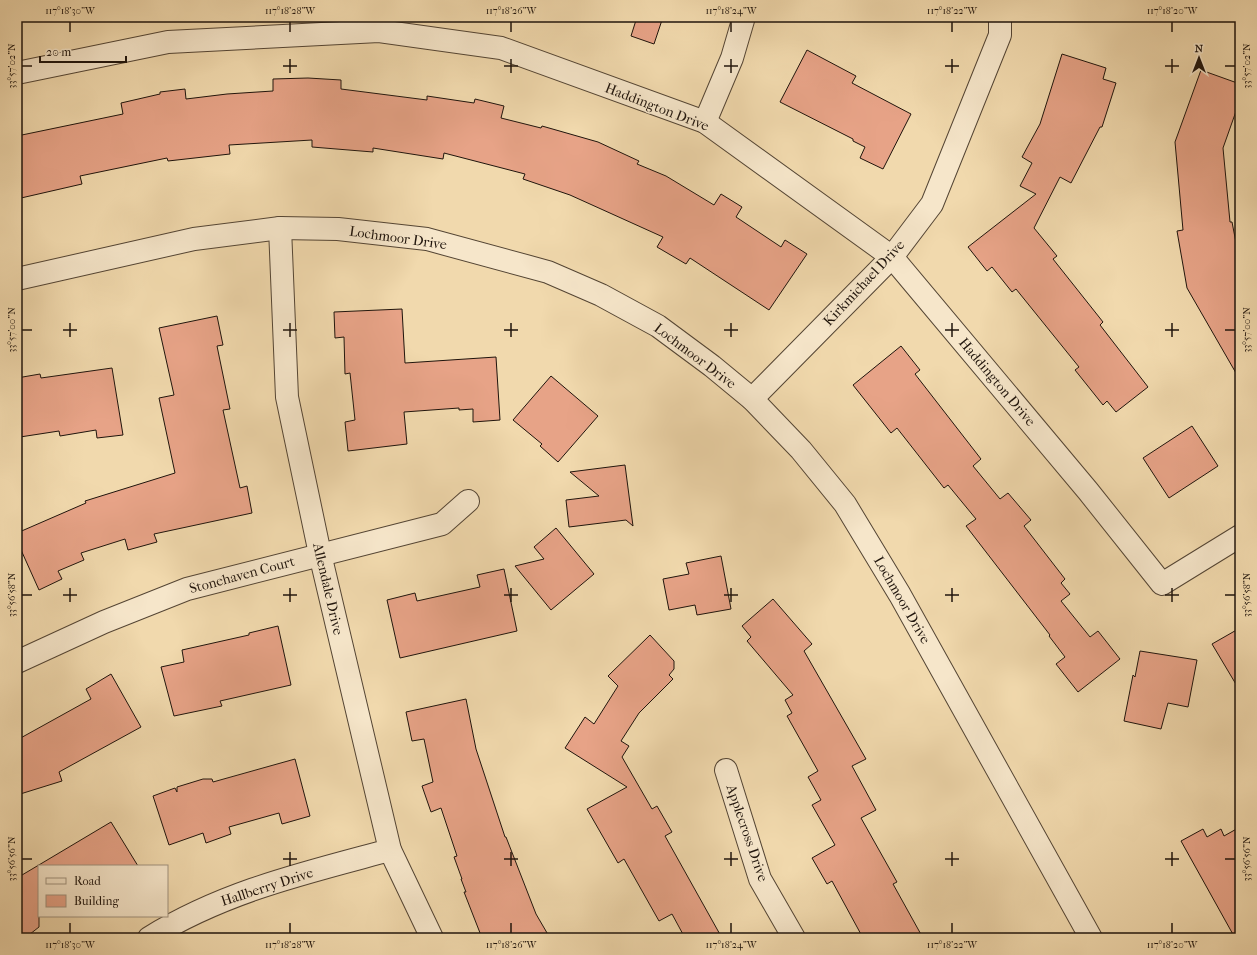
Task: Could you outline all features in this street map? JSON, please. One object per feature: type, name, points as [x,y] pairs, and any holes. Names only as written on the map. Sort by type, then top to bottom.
[{"type":"street","points":[[705,122],[732,58],[744,17]]},
{"type":"street","name":"Kirkmichael Drive","points":[[752,399],[892,257],[932,204],[1000,35],[1000,17]]},
{"type":"street","name":"Haddington Drive","points":[[17,73],[168,42],[380,24],[501,48],[705,122],[892,257],[1088,491],[1162,584],[1240,536]]},
{"type":"street","name":"Lochmoor Drive","points":[[17,279],[194,239],[280,228],[338,229],[427,239],[548,272],[601,295],[658,326],[712,366],[752,399],[801,450],[845,504],[900,595],[1091,938]]},
{"type":"street","name":"Allendale Drive","points":[[280,228],[287,397],[320,554],[390,850],[432,938]]},
{"type":"street","name":"Stonehaven Court","points":[[17,662],[104,622],[187,589],[442,524],[468,501]]},
{"type":"street","name":"Applecross Drive","points":[[726,770],[760,879],[794,938]]},
{"type":"street","name":"Hallberry Drive","points":[[149,938],[196,912],[223,900],[280,881],[390,850]]},
{"type":"building","points":[[637,17],[663,17],[654,44],[631,36]]},
{"type":"building","points":[[807,50],[856,76],[852,83],[911,114],[883,169],[860,158],[865,147],[853,141],[853,139],[780,102]]},
{"type":"building","points":[[1062,54],[1106,68],[1103,79],[1116,83],[1102,127],[1100,127],[1071,183],[1060,177],[1034,228],[1057,256],[1053,259],[1103,322],[1100,325],[1148,387],[1116,412],[1107,401],[1103,405],[1075,370],[1079,367],[1016,289],[1012,292],[992,267],[987,271],[968,247],[1036,194],[1020,186],[1032,163],[1022,157],[1040,124]]},
{"type":"building","points":[[1201,70],[1240,84],[1240,100],[1223,148],[1230,222],[1232,222],[1238,253],[1240,253],[1240,380],[1187,288],[1177,231],[1183,230],[1175,142]]},
{"type":"building","points":[[308,78],[341,80],[341,89],[427,100],[427,96],[474,103],[475,99],[504,106],[501,118],[541,128],[542,126],[598,142],[639,161],[637,164],[666,176],[714,205],[721,194],[742,207],[736,217],[781,247],[785,240],[807,254],[769,310],[690,258],[686,264],[657,247],[663,237],[570,195],[523,179],[525,174],[444,153],[443,159],[373,148],[373,152],[312,147],[312,140],[229,145],[230,154],[168,161],[167,158],[80,176],[82,184],[21,198],[17,181],[17,136],[123,114],[121,103],[160,94],[160,92],[185,89],[186,99],[227,94],[273,91],[273,79]]},
{"type":"building","points":[[402,309],[405,363],[496,357],[500,420],[473,422],[473,409],[459,410],[459,408],[404,412],[407,444],[348,451],[345,422],[355,420],[350,373],[345,374],[344,337],[335,338],[334,312]]},
{"type":"building","points":[[217,316],[223,345],[217,346],[230,409],[223,410],[240,488],[247,486],[252,513],[154,534],[157,542],[128,550],[125,539],[81,553],[84,560],[58,571],[62,579],[39,590],[17,541],[17,533],[86,503],[85,501],[175,473],[159,398],[174,395],[159,328]]},
{"type":"building","points":[[901,346],[920,370],[915,374],[981,459],[973,466],[1000,499],[1008,493],[1031,520],[1024,526],[1065,579],[1061,583],[1070,594],[1061,601],[1090,637],[1098,631],[1120,659],[1078,692],[1056,664],[1065,657],[1049,636],[1050,635],[966,526],[976,519],[948,485],[944,488],[897,428],[891,433],[853,385]]},
{"type":"building","points":[[112,368],[123,435],[97,438],[96,430],[60,436],[59,431],[20,437],[17,416],[17,378],[40,374],[41,378]]},
{"type":"building","points":[[551,376],[598,416],[558,462],[540,446],[542,444],[513,420]]},
{"type":"building","points":[[1192,426],[1218,466],[1169,498],[1143,458]]},
{"type":"building","points":[[625,465],[633,526],[626,520],[569,527],[566,500],[599,496],[570,472]]},
{"type":"building","points":[[556,528],[594,574],[551,610],[515,566],[544,559],[534,547]]},
{"type":"building","points":[[721,556],[731,609],[697,615],[695,605],[669,610],[663,579],[689,574],[686,563]]},
{"type":"building","points":[[504,569],[517,631],[400,658],[387,600],[415,593],[417,601],[480,587],[477,575]]},
{"type":"building","points":[[773,599],[812,644],[804,651],[866,759],[852,766],[876,810],[861,818],[897,882],[893,884],[923,938],[863,938],[832,881],[827,884],[812,858],[835,845],[812,805],[821,800],[808,777],[818,771],[787,716],[792,713],[785,700],[793,695],[747,641],[751,637],[742,626]]},
{"type":"building","points":[[278,626],[291,685],[220,701],[222,706],[174,716],[161,667],[184,662],[182,650],[249,635],[249,633]]},
{"type":"building","points":[[1240,628],[1240,691],[1212,644]]},
{"type":"building","points":[[650,635],[674,661],[674,669],[669,675],[673,679],[639,713],[621,741],[629,746],[622,757],[652,809],[657,806],[672,832],[665,836],[722,938],[685,938],[672,914],[659,921],[624,859],[618,863],[587,809],[627,787],[565,748],[585,717],[594,724],[618,686],[608,676]]},
{"type":"building","points":[[1140,651],[1197,660],[1188,707],[1168,703],[1161,729],[1124,721],[1133,675],[1135,677]]},
{"type":"building","points":[[111,674],[141,727],[59,772],[62,781],[17,795],[17,740],[91,699],[86,689]]},
{"type":"building","points":[[466,699],[476,749],[505,837],[536,914],[550,938],[482,938],[464,892],[466,892],[454,857],[457,856],[441,808],[431,812],[422,786],[433,782],[424,739],[412,741],[406,712]]},
{"type":"building","points":[[295,759],[310,816],[282,824],[279,813],[229,827],[231,834],[206,843],[203,833],[169,845],[153,796],[175,788],[177,792],[177,787],[203,779],[212,779],[213,782]]},
{"type":"building","points":[[111,822],[137,865],[39,865]]},
{"type":"building","points":[[1240,827],[1240,938],[1235,938],[1181,841],[1203,829],[1207,837],[1221,829],[1224,836]]},
{"type":"building","points":[[38,865],[39,927],[25,938],[17,938],[17,878]]}]
